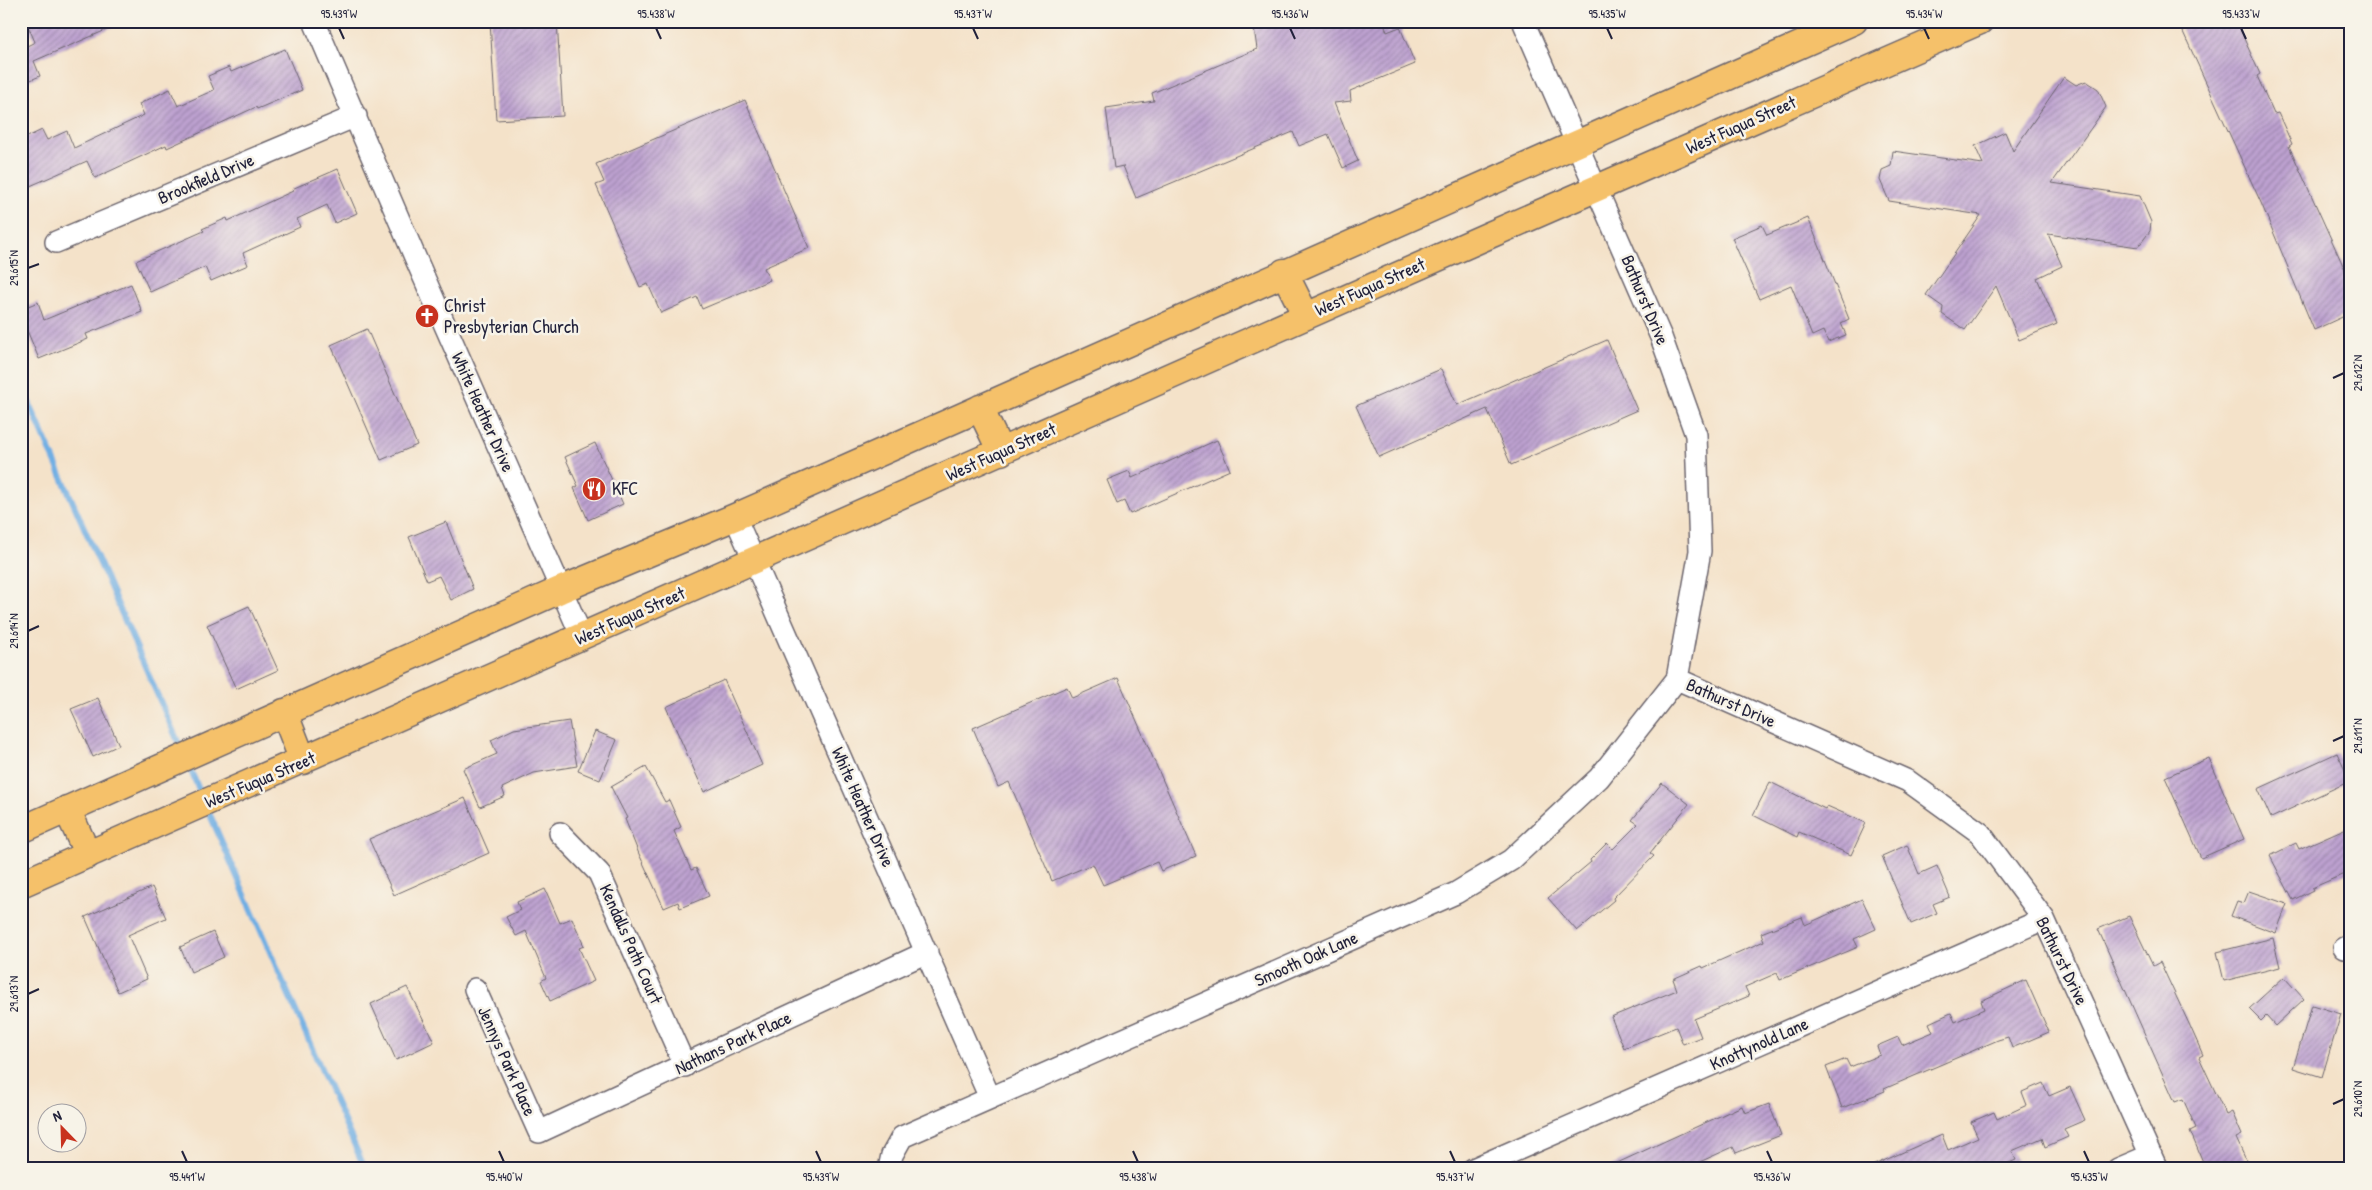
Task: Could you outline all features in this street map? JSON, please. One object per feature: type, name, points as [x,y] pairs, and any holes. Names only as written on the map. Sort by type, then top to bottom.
[{"type":"main road","points":[[21,830],[560,590],[735,517],[1284,272],[1854,21]]},
{"type":"main road","name":"West Fuqua Street","points":[[21,884],[754,562],[1306,316],[1980,21]]},
{"type":"main road","points":[[1284,272],[1306,316]]},
{"type":"main road","points":[[980,408],[1001,452]]},
{"type":"main road","points":[[284,712],[303,761]]},
{"type":"main road","points":[[67,809],[88,855]]},
{"type":"street","name":"White Heather Drive","points":[[314,21],[582,637]]},
{"type":"street","name":"Bathurst Drive","points":[[1523,21],[1661,337],[1696,435],[1700,551],[1677,679],[1908,781],[1980,833],[2044,919],[2154,1162]]},
{"type":"street","name":"Brookfield Drive","points":[[56,242],[356,116]]},
{"type":"street","name":"White Heather Drive","points":[[735,517],[990,1098]]},
{"type":"street","name":"Smooth Oak Lane","points":[[888,1168],[902,1137],[1456,894],[1510,860],[1599,778],[1677,679]]},
{"type":"street","name":"Kendalls Path Court","points":[[560,832],[599,873],[685,1066]]},
{"type":"street","name":"Knottynold Lane","points":[[1473,1169],[2044,919]]},
{"type":"street","name":"Nathans Park Place","points":[[539,1132],[685,1066],[927,952]]},
{"type":"street","name":"Jennys Park Place","points":[[475,989],[539,1132]]},
{"type":"street","points":[[2118,1169],[2154,1162]]},
{"type":"building","points":[[26,21],[127,21],[34,61],[40,76],[21,84],[21,34],[27,46],[35,42]]},
{"type":"building","points":[[490,21],[557,21],[563,116],[496,120]]},
{"type":"building","points":[[1253,21],[1383,21],[1387,32],[1400,27],[1415,64],[1350,91],[1351,101],[1334,103],[1358,161],[1343,168],[1328,134],[1299,146],[1293,132],[1136,198],[1123,166],[1114,168],[1106,108],[1154,101],[1152,93],[1257,49]]},
{"type":"building","points":[[2178,21],[2236,21],[2260,74],[2257,76],[2274,114],[2278,113],[2292,144],[2289,146],[2351,283],[2351,313],[2314,330],[2262,205]]},
{"type":"building","points":[[285,49],[302,90],[257,109],[256,107],[167,148],[166,145],[95,178],[87,161],[21,190],[21,140],[42,130],[47,140],[67,131],[74,148],[144,115],[139,104],[170,89],[178,106],[214,90],[208,76],[229,67],[231,72]]},
{"type":"building","points":[[2064,77],[2076,85],[2086,81],[2098,89],[2106,107],[2052,183],[2140,196],[2151,222],[2150,231],[2138,247],[2048,234],[2062,266],[2037,278],[2057,324],[2019,340],[1996,286],[1965,330],[1942,314],[1943,307],[1926,295],[1981,215],[1889,201],[1880,180],[1882,170],[1891,166],[1893,151],[1983,164],[1975,146],[2005,132],[2013,151]]},
{"type":"building","points":[[745,100],[809,248],[764,268],[770,280],[702,309],[697,297],[661,313],[648,284],[640,287],[596,185],[604,182],[596,164]]},
{"type":"building","points":[[338,169],[357,213],[335,223],[327,205],[297,219],[300,227],[243,253],[248,265],[211,281],[205,267],[150,292],[136,261],[204,231],[202,229],[227,218],[228,221],[293,191],[292,189]]},
{"type":"building","points":[[1808,218],[1849,319],[1841,323],[1846,335],[1828,342],[1823,331],[1812,336],[1791,285],[1759,299],[1732,238],[1762,225],[1767,235]]},
{"type":"building","points":[[131,284],[142,312],[86,334],[88,339],[39,359],[21,316],[21,309],[38,302],[44,320]]},
{"type":"building","points":[[367,329],[417,445],[381,460],[331,345]]},
{"type":"building","points":[[1607,340],[1637,410],[1511,465],[1487,409],[1379,457],[1356,406],[1441,369],[1457,405]]},
{"type":"building","points":[[1217,440],[1230,470],[1130,514],[1124,501],[1117,504],[1107,480],[1129,471],[1132,478]]},
{"type":"building","points":[[595,443],[623,504],[588,520],[574,488],[578,486],[565,457]]},
{"type":"building","points":[[446,522],[473,589],[451,600],[439,576],[427,581],[409,537]]},
{"type":"building","points":[[249,606],[278,670],[236,689],[207,625]]},
{"type":"building","points":[[1118,678],[1196,856],[1161,871],[1157,862],[1103,885],[1093,864],[1052,881],[1009,782],[998,787],[973,728],[1067,687],[1072,698]]},
{"type":"building","points":[[724,680],[762,765],[704,792],[666,707]]},
{"type":"building","points":[[98,698],[119,745],[93,757],[71,709]]},
{"type":"building","points":[[569,721],[577,766],[534,773],[502,788],[505,796],[480,807],[463,769],[497,754],[491,740],[514,729]]},
{"type":"building","points":[[595,731],[617,740],[600,780],[578,771]]},
{"type":"building","points":[[2337,753],[2350,781],[2271,818],[2258,789]]},
{"type":"building","points":[[2209,758],[2244,839],[2201,858],[2165,777]]},
{"type":"building","points":[[646,767],[665,802],[669,800],[681,827],[674,831],[691,870],[696,868],[709,896],[680,908],[678,902],[664,908],[639,854],[625,819],[627,818],[611,787]]},
{"type":"building","points":[[1770,782],[1825,809],[1827,806],[1866,823],[1851,855],[1799,832],[1797,837],[1753,815]]},
{"type":"building","points":[[1662,783],[1689,804],[1650,853],[1654,856],[1613,898],[1614,900],[1577,931],[1548,898],[1591,862],[1590,860],[1607,843],[1613,849],[1638,824],[1632,820]]},
{"type":"building","points":[[465,798],[489,853],[394,895],[369,839]]},
{"type":"building","points":[[2351,826],[2351,871],[2312,888],[2313,890],[2293,900],[2270,856],[2296,843],[2299,849]]},
{"type":"building","points":[[1907,845],[1919,874],[1937,866],[1950,897],[1933,904],[1937,913],[1911,924],[1882,856]]},
{"type":"building","points":[[152,887],[166,918],[128,935],[147,979],[118,992],[85,917]]},
{"type":"building","points":[[545,889],[560,923],[572,918],[584,946],[579,948],[594,981],[550,1001],[541,981],[546,978],[526,931],[516,936],[506,917],[520,910],[517,902]]},
{"type":"building","points":[[2249,891],[2287,904],[2276,933],[2231,916],[2237,901],[2244,903]]},
{"type":"building","points":[[1862,899],[1876,929],[1854,939],[1858,947],[1780,980],[1777,973],[1745,987],[1749,996],[1694,1019],[1701,1037],[1683,1044],[1676,1027],[1624,1048],[1611,1017],[1677,990],[1673,979],[1764,941],[1761,933],[1802,917],[1805,925]]},
{"type":"building","points":[[2129,916],[2153,966],[2160,962],[2203,1055],[2199,1057],[2226,1115],[2232,1112],[2242,1135],[2236,1138],[2250,1169],[2206,1169],[2190,1131],[2196,1128],[2183,1099],[2175,1102],[2098,929]]},
{"type":"building","points":[[213,932],[224,957],[191,972],[180,947]]},
{"type":"building","points":[[2273,938],[2280,967],[2224,981],[2217,952]]},
{"type":"building","points":[[2284,977],[2304,999],[2275,1026],[2266,1016],[2261,1021],[2249,1009]]},
{"type":"building","points":[[2026,980],[2049,1032],[2012,1048],[2008,1037],[1998,1040],[1884,1089],[1885,1091],[1842,1108],[1826,1067],[1846,1059],[1850,1067],[1880,1055],[1877,1046],[1898,1037],[1902,1045],[1933,1032],[1929,1023],[1951,1013],[1955,1022],[1984,1009],[1981,1001]]},
{"type":"building","points":[[407,987],[434,1042],[396,1060],[371,1004]]},
{"type":"building","points":[[2312,1005],[2341,1014],[2322,1077],[2293,1068]]},
{"type":"building","points":[[2043,1083],[2049,1096],[2070,1087],[2085,1120],[2064,1129],[2068,1137],[2045,1147],[2042,1138],[2012,1151],[2016,1160],[1996,1169],[1865,1169],[1942,1135],[1948,1150],[1978,1137],[1971,1122],[1994,1112],[1997,1119],[2027,1105],[2022,1092]]},
{"type":"building","points":[[1769,1104],[1781,1135],[1736,1153],[1733,1147],[1684,1169],[1604,1169],[1742,1106],[1745,1113]]},
{"type":"waterway","points":[[21,384],[183,753]]},
{"type":"waterway","points":[[187,762],[203,799]]},
{"type":"waterway","points":[[207,808],[365,1169]]},
{"type":"place","name":"Christ Presbyterian Church","points":[[427,316]]},
{"type":"place","name":"KFC","points":[[594,489]]}]
